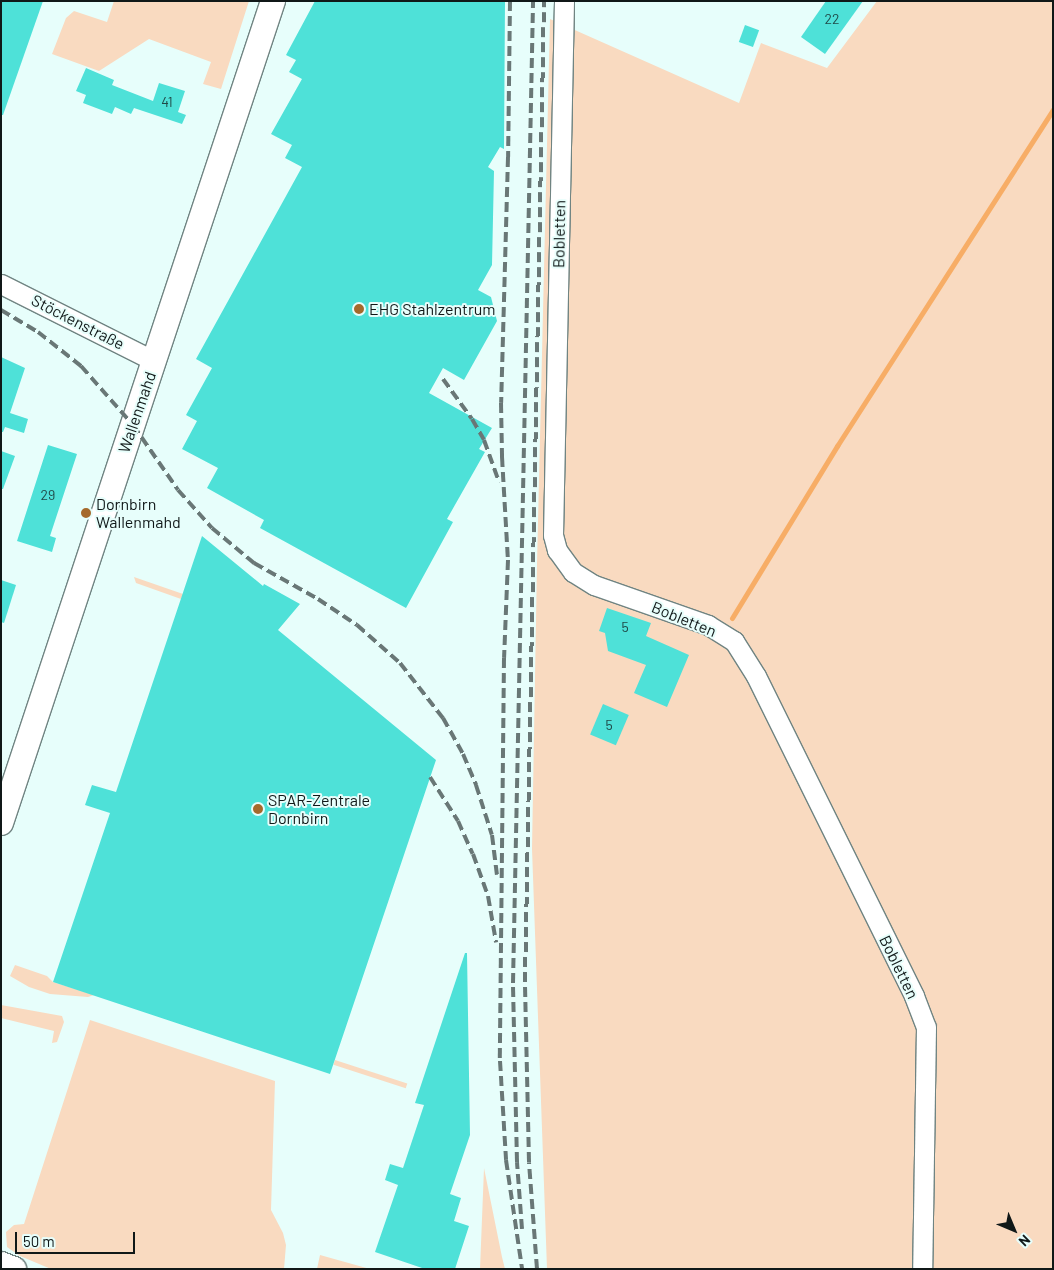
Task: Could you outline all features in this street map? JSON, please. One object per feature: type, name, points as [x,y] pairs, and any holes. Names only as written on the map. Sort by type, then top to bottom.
[{"type":"main road","name":"Wallenmahd","points":[[1,823],[273,1]]},
{"type":"main road","points":[[1,1264],[14,1269]]},
{"type":"street","name":"Bobletten","points":[[564,1],[553,535],[557,550],[573,572],[594,585],[708,626],[734,641],[756,676],[914,996],[926,1027],[922,1269]]},
{"type":"street","name":"Stöckenstraße","points":[[1,284],[154,361]]},
{"type":"shaded area","points":[[114,1],[249,1],[221,89],[203,84],[211,62],[149,39],[99,71],[52,54],[66,18],[74,11],[107,22]]},
{"type":"shaded area","points":[[877,1],[1053,1],[1053,1269],[547,1269],[532,849],[550,19],[739,103],[761,43],[827,68]]},
{"type":"shaded area","points":[[134,577],[183,594],[181,599],[136,583]]},
{"type":"shaded area","points":[[15,965],[47,976],[53,982],[94,995],[88,997],[50,994],[29,987],[10,976]]},
{"type":"shaded area","points":[[1,1005],[62,1016],[64,1022],[57,1042],[52,1043],[54,1031],[1,1018]]},
{"type":"shaded area","points":[[90,1020],[275,1081],[271,1210],[283,1233],[286,1245],[284,1269],[51,1269],[20,1256],[7,1247],[6,1232],[14,1225],[24,1224]]},
{"type":"shaded area","points":[[335,1060],[407,1083],[406,1088],[333,1065]]},
{"type":"shaded area","points":[[484,1168],[502,1257],[505,1269],[480,1269]]},
{"type":"shaded area","points":[[320,1255],[370,1269],[317,1269]]},
{"type":"building","points":[[1,1],[43,1],[3,115],[1,115]]},
{"type":"building","name":"EHG Stahlzentrum","points":[[315,1],[505,1],[504,149],[500,147],[488,167],[494,171],[492,265],[478,290],[491,297],[497,321],[464,380],[443,368],[429,393],[492,428],[479,449],[485,452],[447,519],[453,522],[406,608],[260,528],[264,520],[207,488],[218,468],[182,449],[197,421],[186,415],[212,368],[196,359],[302,167],[285,158],[292,145],[271,134],[302,79],[289,72],[296,60],[286,55]]},
{"type":"building","points":[[826,1],[863,1],[825,54],[801,37]]},
{"type":"building","points":[[745,25],[759,30],[753,47],[739,42]]},
{"type":"building","points":[[86,68],[114,80],[112,85],[153,101],[159,83],[185,91],[178,112],[186,115],[182,124],[134,108],[131,114],[115,107],[112,114],[83,103],[86,95],[76,91]]},
{"type":"building","points":[[1,357],[25,368],[10,413],[28,419],[24,433],[5,427],[3,432],[1,432]]},
{"type":"building","points":[[48,445],[77,454],[50,536],[56,538],[52,552],[17,541]]},
{"type":"building","points":[[1,451],[15,456],[3,489],[1,489]]},
{"type":"building","name":"SPAR-Zentrale Dornbirn","points":[[202,536],[263,586],[264,584],[300,604],[278,630],[436,760],[330,1074],[53,982],[110,813],[85,805],[92,785],[116,792]]},
{"type":"building","points":[[1,580],[16,585],[4,623],[1,622]]},
{"type":"building","points":[[607,608],[651,623],[646,636],[689,655],[667,707],[634,693],[646,665],[608,651],[605,633],[599,631]]},
{"type":"building","points":[[603,704],[629,715],[616,745],[590,734]]},
{"type":"building","points":[[465,953],[467,953],[470,1135],[450,1194],[461,1198],[454,1221],[469,1226],[455,1269],[425,1269],[375,1252],[398,1185],[385,1180],[390,1164],[403,1168],[424,1105],[415,1103]]},
{"type":"waterway","points":[[732,618],[837,446],[1053,109]]},
{"type":"railway","points":[[510,1],[501,403],[508,560],[504,658],[500,1061],[506,1160],[522,1269]]},
{"type":"railway","points":[[522,1229],[517,1162],[513,983],[533,1]]},
{"type":"railway","points":[[537,1269],[529,1162],[525,982],[544,1]]},
{"type":"railway","points":[[1,310],[38,332],[81,366],[133,425],[178,490],[212,528],[254,563],[318,599],[357,625],[400,663],[443,718],[463,754],[476,785],[492,835],[497,875]]},
{"type":"railway","points":[[443,379],[472,419],[484,440],[499,482]]},
{"type":"railway","points":[[430,777],[458,821],[473,854],[488,896],[496,942]]},
{"type":"place","name":"EHG Stahlzentrum","points":[[359,309]]},
{"type":"place","name":"Dornbirn Wallenmahd","points":[[86,513]]},
{"type":"place","name":"SPAR-Zentrale Dornbirn","points":[[258,809]]}]
